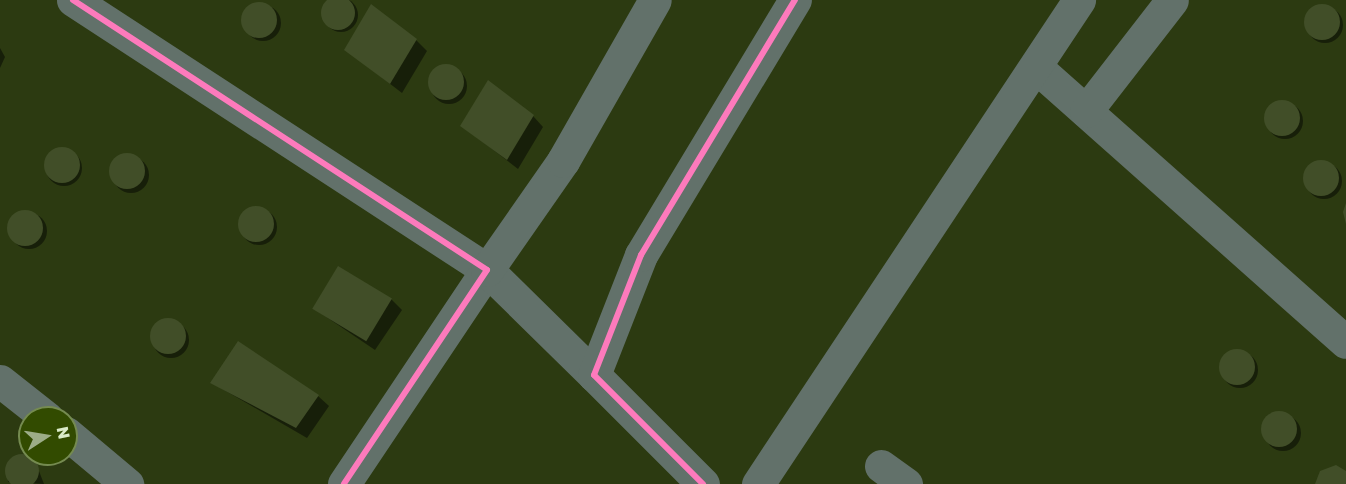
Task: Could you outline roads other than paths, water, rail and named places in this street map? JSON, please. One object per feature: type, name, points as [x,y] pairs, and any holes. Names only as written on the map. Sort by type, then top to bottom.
[{"type":"street","points":[[73,0],[487,270],[703,484]]},
{"type":"street","points":[[344,484],[563,161],[655,0]]},
{"type":"street","points":[[758,484],[1079,0]]},
{"type":"street","points":[[1086,111],[1172,0]]},
{"type":"street","points":[[594,375],[641,255],[784,4]]},
{"type":"street","points":[[1036,68],[1346,342]]},
{"type":"street","points":[[0,381],[32,406]]},
{"type":"street","points":[[78,443],[127,484]]}]
